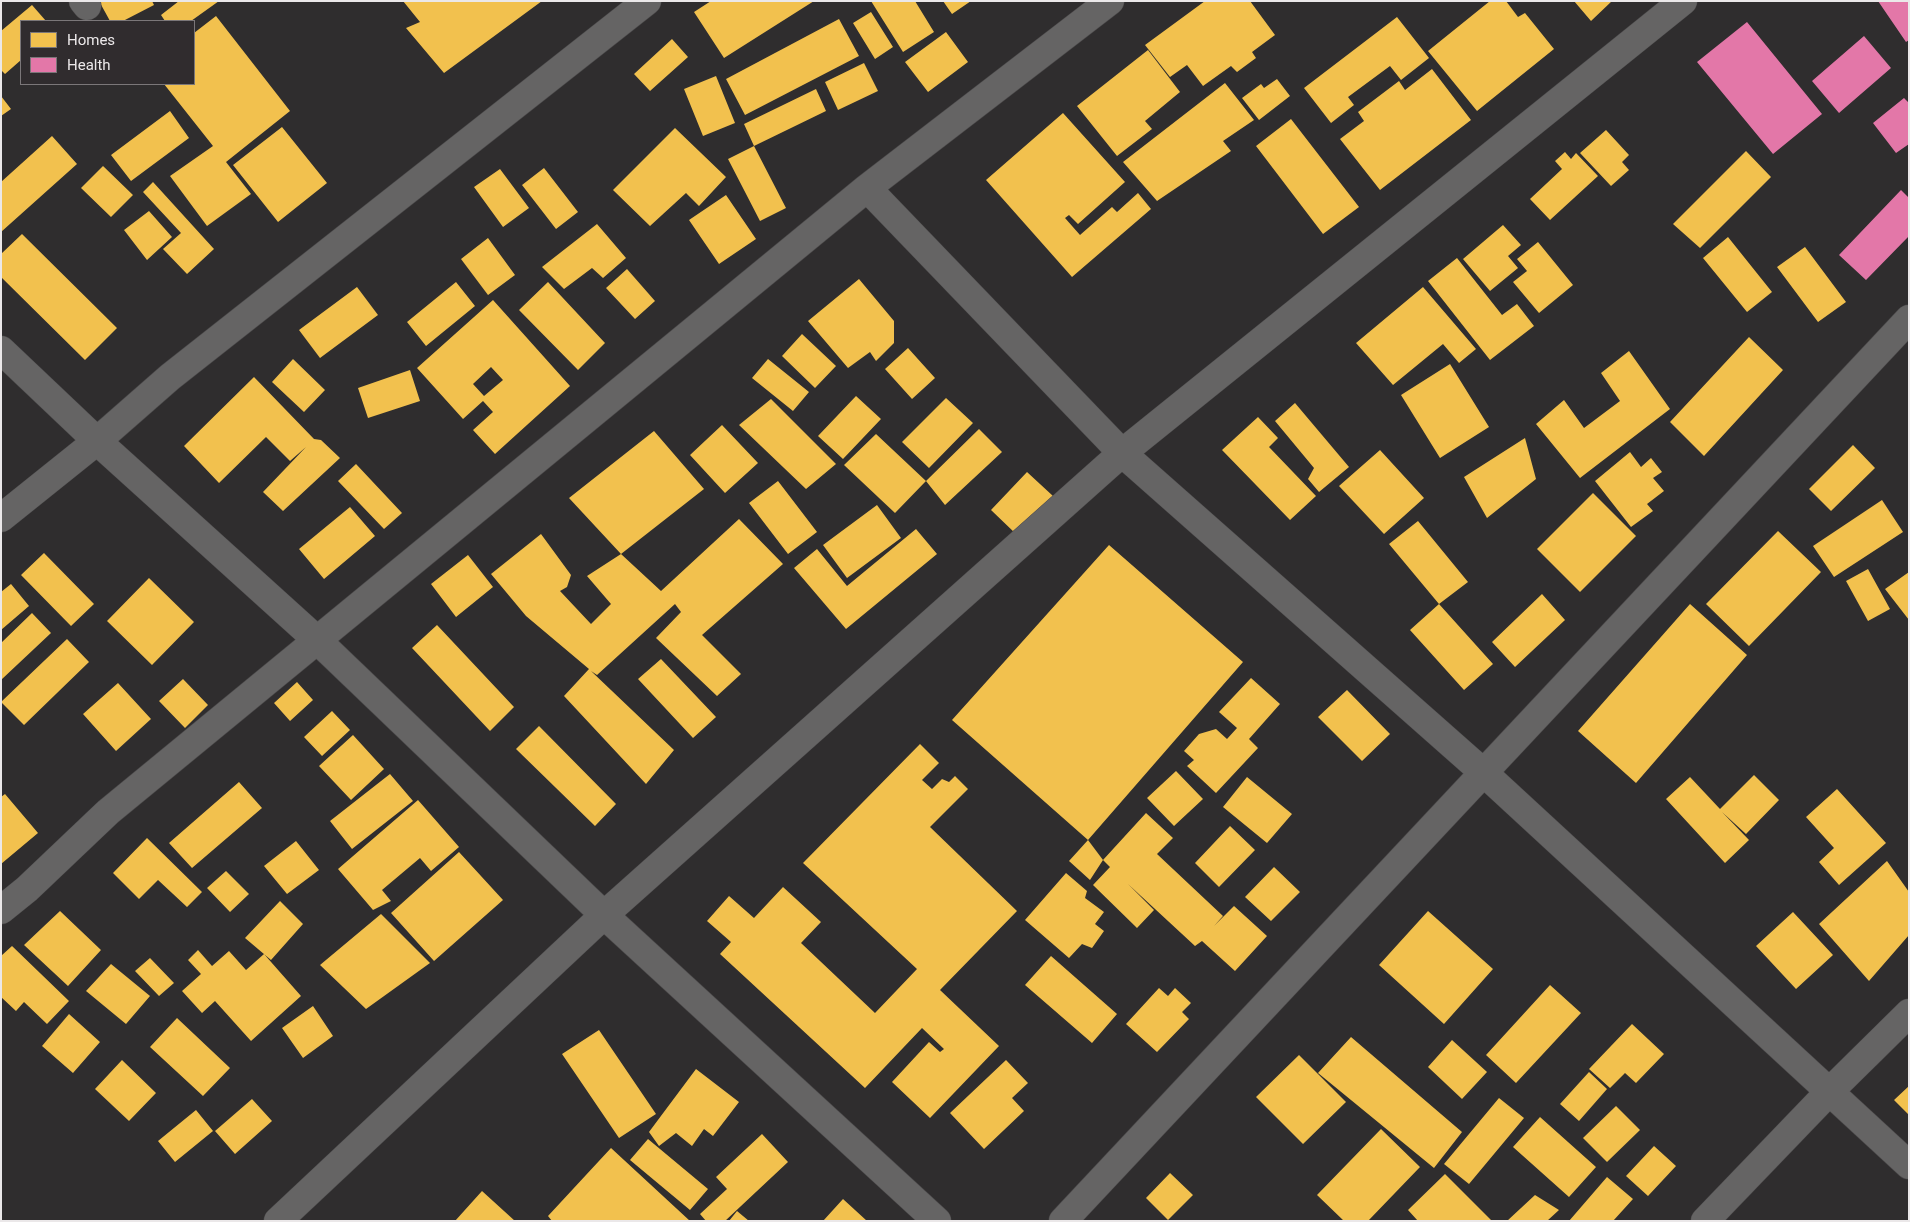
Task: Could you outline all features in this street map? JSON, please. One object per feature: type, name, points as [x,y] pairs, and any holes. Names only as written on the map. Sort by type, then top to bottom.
[{"type":"street","points":[[1,518],[97,441],[170,377],[647,1]]},
{"type":"street","points":[[1,910],[27,889],[108,812],[867,188],[1110,1]]},
{"type":"street","points":[[278,1221],[604,915],[1122,452],[1683,1]]},
{"type":"street","points":[[867,188],[1122,452],[1484,773],[1909,1165]]},
{"type":"street","points":[[1063,1221],[1909,319]]},
{"type":"street","points":[[1,350],[97,441],[317,640],[604,915],[937,1221]]},
{"type":"street","points":[[1705,1221],[1909,1012]]},
{"type":"building: Homes","points":[[99,1],[152,1],[154,5],[125,20],[109,20]]},
{"type":"building: Homes","points":[[179,1],[219,1],[192,20],[164,20],[161,15]]},
{"type":"building: Homes","points":[[403,1],[542,1],[444,73],[406,28],[420,22]]},
{"type":"building: Homes","points":[[711,1],[814,1],[724,58],[694,12]]},
{"type":"building: Homes","points":[[871,1],[915,1],[934,32],[903,52]]},
{"type":"building: Homes","points":[[943,1],[971,1],[952,14]]},
{"type":"building: Homes","points":[[1205,1],[1250,1],[1275,35],[1252,52],[1256,58],[1237,72],[1231,66],[1203,86],[1187,65],[1170,77],[1145,45]]},
{"type":"building: Homes","points":[[1490,1],[1506,1],[1518,17],[1525,13],[1554,49],[1477,111],[1428,51]]},
{"type":"building: Homes","points":[[1574,1],[1612,1],[1591,21]]},
{"type":"building: Homes","points":[[32,5],[45,20],[20,20],[20,61],[5,74],[1,70],[1,31]]},
{"type":"building: Homes","points":[[871,12],[893,47],[875,59],[853,23]]},
{"type":"building: Homes","points":[[216,16],[290,111],[226,162],[251,194],[207,226],[170,176],[213,146],[165,85],[195,85],[195,32]]},
{"type":"building: Homes","points":[[1397,17],[1429,58],[1401,80],[1390,66],[1348,97],[1354,105],[1331,123],[1304,88]]},
{"type":"building: Homes","points":[[839,19],[859,56],[745,115],[726,79]]},
{"type":"building: Homes","points":[[946,32],[968,62],[928,92],[905,62]]},
{"type":"building: Homes","points":[[672,39],[688,57],[650,91],[634,74]]},
{"type":"building: Homes","points":[[1148,50],[1180,92],[1145,121],[1152,129],[1117,156],[1077,106]]},
{"type":"building: Homes","points":[[864,63],[878,91],[838,110],[825,82]]},
{"type":"building: Homes","points":[[1432,69],[1471,120],[1380,190],[1340,139],[1364,121],[1358,112],[1399,81],[1405,90]]},
{"type":"building: Homes","points":[[716,76],[735,123],[703,136],[684,89]]},
{"type":"building: Homes","points":[[1277,79],[1290,96],[1259,120],[1242,98],[1261,84],[1264,88]]},
{"type":"building: Homes","points":[[1225,83],[1254,120],[1223,141],[1231,151],[1157,201],[1123,162]]},
{"type":"building: Homes","points":[[816,89],[826,111],[754,146],[744,124]]},
{"type":"building: Homes","points":[[1,96],[11,109],[1,116]]},
{"type":"building: Homes","points":[[170,111],[189,138],[131,181],[111,155]]},
{"type":"building: Homes","points":[[1063,113],[1125,182],[1078,224],[1069,215],[1065,218],[1080,235],[1112,207],[1117,212],[1138,193],[1151,209],[1072,277],[986,180]]},
{"type":"building: Homes","points":[[1291,119],[1359,207],[1323,234],[1256,146]]},
{"type":"building: Homes","points":[[282,127],[327,183],[278,222],[233,165]]},
{"type":"building: Homes","points":[[675,128],[726,177],[699,206],[686,193],[650,226],[613,190]]},
{"type":"building: Homes","points":[[1606,130],[1629,155],[1622,162],[1629,170],[1611,186],[1580,153]]},
{"type":"building: Homes","points":[[52,136],[77,164],[1,232],[1,182]]},
{"type":"building: Homes","points":[[754,146],[786,208],[760,221],[728,159]]},
{"type":"building: Homes","points":[[1746,151],[1771,177],[1700,248],[1673,224]]},
{"type":"building: Homes","points":[[1565,152],[1571,159],[1576,153],[1598,176],[1550,220],[1530,199],[1562,169],[1555,161]]},
{"type":"building: Homes","points":[[103,166],[133,195],[111,217],[81,188]]},
{"type":"building: Homes","points":[[544,168],[578,212],[556,229],[522,185]]},
{"type":"building: Homes","points":[[500,169],[529,208],[503,227],[474,187]]},
{"type":"building: Homes","points":[[153,182],[214,249],[187,274],[163,249],[181,233],[143,192]]},
{"type":"building: Homes","points":[[726,195],[756,239],[719,264],[689,220]]},
{"type":"building: Homes","points":[[149,211],[172,237],[147,260],[124,230]]},
{"type":"building: Homes","points":[[597,224],[626,258],[603,278],[592,268],[564,289],[542,267]]},
{"type":"building: Homes","points":[[1503,225],[1521,245],[1508,256],[1518,268],[1490,291],[1463,259]]},
{"type":"building: Homes","points":[[22,234],[117,328],[85,360],[1,277],[1,254]]},
{"type":"building: Homes","points":[[1728,237],[1772,292],[1747,312],[1703,258]]},
{"type":"building: Homes","points":[[488,238],[515,275],[488,295],[461,259]]},
{"type":"building: Homes","points":[[1538,242],[1573,285],[1539,313],[1513,282],[1527,271],[1517,259]]},
{"type":"building: Homes","points":[[1805,247],[1846,302],[1818,322],[1777,267]]},
{"type":"building: Homes","points":[[1457,258],[1502,315],[1517,304],[1534,326],[1490,360],[1428,281]]},
{"type":"building: Homes","points":[[627,269],[655,301],[635,319],[606,288]]},
{"type":"building: Homes","points":[[859,279],[894,321],[894,343],[876,361],[870,352],[848,368],[808,321]]},
{"type":"building: Homes","points":[[456,282],[475,306],[426,346],[407,322]]},
{"type":"building: Homes","points":[[548,282],[605,343],[578,370],[519,310]]},
{"type":"building: Homes","points":[[357,287],[378,315],[320,358],[299,330]]},
{"type":"building: Homes","points":[[1423,287],[1476,349],[1459,363],[1443,344],[1393,385],[1356,343]]},
{"type":"building: Homes","points":[[493,300],[570,386],[495,454],[473,430],[493,412],[483,401],[463,419],[417,368]],"holes":[[[491,367],[503,380],[484,396],[473,384]]]},
{"type":"building: Homes","points":[[802,334],[836,366],[815,388],[782,356]]},
{"type":"building: Homes","points":[[1749,337],[1783,370],[1704,456],[1670,422]]},
{"type":"building: Homes","points":[[908,348],[935,378],[912,399],[885,369]]},
{"type":"building: Homes","points":[[1629,351],[1670,409],[1580,478],[1536,424],[1564,400],[1584,428],[1620,401],[1601,373]]},
{"type":"building: Homes","points":[[293,359],[325,390],[304,412],[272,382]]},
{"type":"building: Homes","points":[[768,359],[809,392],[793,411],[752,378]]},
{"type":"building: Homes","points":[[1450,364],[1489,427],[1440,458],[1401,395]]},
{"type":"building: Homes","points":[[410,370],[420,401],[368,418],[358,388]]},
{"type":"building: Homes","points":[[254,377],[314,439],[321,440],[340,458],[283,511],[263,492],[306,447],[290,461],[266,437],[219,483],[184,446]]},
{"type":"building: Homes","points":[[856,396],[881,419],[843,459],[818,436]]},
{"type":"building: Homes","points":[[946,398],[973,423],[929,468],[902,442]]},
{"type":"building: Homes","points":[[771,399],[836,464],[806,489],[739,425]]},
{"type":"building: Homes","points":[[1295,403],[1349,467],[1319,492],[1308,479],[1314,468],[1275,421]]},
{"type":"building: Homes","points":[[1258,417],[1278,438],[1269,447],[1316,496],[1290,520],[1222,450]]},
{"type":"building: Homes","points":[[722,425],[758,463],[725,493],[690,455]]},
{"type":"building: Homes","points":[[979,429],[1002,452],[945,505],[926,481]]},
{"type":"building: Homes","points":[[654,431],[704,489],[621,554],[569,498]]},
{"type":"building: Homes","points":[[876,434],[926,481],[895,513],[844,465]]},
{"type":"building: Homes","points":[[1525,438],[1536,479],[1487,518],[1464,477]]},
{"type":"building: Homes","points":[[1853,445],[1875,468],[1831,511],[1809,489]]},
{"type":"building: Homes","points":[[1380,450],[1424,498],[1384,534],[1339,486]]},
{"type":"building: Homes","points":[[1630,452],[1641,467],[1651,458],[1662,472],[1653,478],[1664,491],[1647,504],[1653,511],[1631,527],[1595,481]]},
{"type":"building: Homes","points":[[356,464],[402,513],[384,529],[338,481]]},
{"type":"building: Homes","points":[[1027,472],[1053,496],[1016,534],[991,510]]},
{"type":"building: Homes","points":[[778,481],[817,532],[788,554],[749,503]]},
{"type":"building: Homes","points":[[1593,493],[1636,536],[1580,592],[1537,549]]},
{"type":"building: Homes","points":[[1882,500],[1903,532],[1834,577],[1813,546]]},
{"type":"building: Homes","points":[[877,505],[901,538],[847,578],[823,545]]},
{"type":"building: Homes","points":[[350,507],[375,536],[324,579],[299,549]]},
{"type":"building: Homes","points":[[739,519],[783,564],[702,635],[741,674],[717,696],[656,638],[681,612],[675,604],[597,675],[591,671],[674,750],[646,784],[564,696],[589,669],[526,616],[491,574],[541,534],[571,575],[567,587],[560,591],[591,624],[611,604],[587,576],[621,554],[661,591]]},
{"type":"building: Homes","points":[[1418,521],[1468,582],[1439,604],[1389,544]]},
{"type":"building: Homes","points":[[916,529],[937,554],[846,629],[794,568],[817,549],[847,586]]},
{"type":"building: Homes","points":[[1778,531],[1821,572],[1749,646],[1706,604]]},
{"type":"building: Homes","points":[[1109,545],[1243,662],[1088,840],[952,720]]},
{"type":"building: Homes","points":[[44,553],[94,604],[71,626],[21,575]]},
{"type":"building: Homes","points":[[468,555],[493,587],[456,617],[431,584]]},
{"type":"building: Homes","points":[[1868,569],[1890,609],[1868,621],[1846,581]]},
{"type":"building: Homes","points":[[1909,572],[1909,620],[1885,589]]},
{"type":"building: Homes","points":[[149,578],[194,622],[152,665],[107,621]]},
{"type":"building: Homes","points":[[11,584],[29,606],[1,630],[1,592]]},
{"type":"building: Homes","points":[[1542,594],[1565,620],[1515,667],[1492,642]]},
{"type":"building: Homes","points":[[1439,604],[1493,664],[1464,690],[1410,630]]},
{"type":"building: Homes","points":[[1690,604],[1747,655],[1636,783],[1578,731]]},
{"type":"building: Homes","points":[[32,613],[51,633],[1,680],[1,643]]},
{"type":"building: Homes","points":[[437,625],[514,707],[490,731],[412,648]]},
{"type":"building: Homes","points":[[67,639],[89,662],[24,725],[1,702]]},
{"type":"building: Homes","points":[[661,659],[716,717],[693,738],[638,679]]},
{"type":"building: Homes","points":[[1251,678],[1280,704],[1249,739],[1258,748],[1216,793],[1187,766],[1194,760],[1184,751],[1199,734],[1216,729],[1227,739],[1237,728],[1219,712]]},
{"type":"building: Homes","points":[[183,679],[208,705],[185,728],[159,701]]},
{"type":"building: Homes","points":[[297,682],[313,700],[290,721],[274,703]]},
{"type":"building: Homes","points":[[118,683],[151,719],[116,751],[83,714]]},
{"type":"building: Homes","points":[[1347,690],[1390,734],[1362,761],[1318,717]]},
{"type":"building: Homes","points":[[332,711],[350,730],[322,756],[304,737]]},
{"type":"building: Homes","points":[[539,726],[616,804],[595,826],[516,749]]},
{"type":"building: Homes","points":[[353,735],[384,769],[351,800],[319,766]]},
{"type":"building: Homes","points":[[920,744],[939,763],[922,780],[932,789],[942,779],[949,782],[955,776],[968,789],[930,827],[1017,911],[940,990],[999,1046],[930,1118],[892,1082],[929,1042],[940,1052],[944,1049],[922,1028],[865,1088],[720,954],[731,942],[707,921],[729,896],[754,918],[783,887],[821,922],[801,943],[875,1013],[917,969],[803,863]]},
{"type":"building: Homes","points":[[1176,771],[1203,799],[1174,826],[1147,798]]},
{"type":"building: Homes","points":[[390,774],[413,801],[352,849],[330,821]]},
{"type":"building: Homes","points":[[1754,775],[1779,800],[1746,834],[1722,812],[1749,840],[1725,863],[1666,799],[1690,777],[1720,809]]},
{"type":"building: Homes","points":[[1247,777],[1292,814],[1267,843],[1223,807]]},
{"type":"building: Homes","points":[[239,782],[262,808],[192,868],[169,843]]},
{"type":"building: Homes","points":[[1837,789],[1886,843],[1839,885],[1819,862],[1834,848],[1806,817]]},
{"type":"building: Homes","points":[[5,794],[38,833],[1,864],[1,797]]},
{"type":"building: Homes","points":[[418,800],[459,847],[431,871],[420,858],[382,890],[391,901],[373,910],[338,869]]},
{"type":"building: Homes","points":[[1146,813],[1173,838],[1157,854],[1223,916],[1214,926],[1234,906],[1267,936],[1235,971],[1202,941],[1195,946],[1128,884],[1154,910],[1137,928],[1093,885],[1110,867],[1103,860]]},
{"type":"building: Homes","points":[[1230,826],[1255,850],[1219,887],[1195,863]]},
{"type":"building: Homes","points":[[147,838],[202,892],[187,907],[158,880],[139,899],[113,873]]},
{"type":"building: Homes","points":[[1088,840],[1103,860],[1090,880],[1069,861]]},
{"type":"building: Homes","points":[[296,841],[319,870],[287,894],[264,866]]},
{"type":"building: Homes","points":[[459,852],[503,900],[434,961],[391,913]]},
{"type":"building: Homes","points":[[1887,861],[1909,892],[1909,935],[1869,981],[1819,924]]},
{"type":"building: Homes","points":[[1274,867],[1300,892],[1271,921],[1245,897]]},
{"type":"building: Homes","points":[[226,871],[249,894],[230,912],[207,888]]},
{"type":"building: Homes","points":[[1066,873],[1087,891],[1085,898],[1104,912],[1095,924],[1104,931],[1092,948],[1082,944],[1069,958],[1025,920]]},
{"type":"building: Homes","points":[[280,901],[303,924],[271,960],[245,938]]},
{"type":"building: Homes","points":[[60,911],[101,950],[68,986],[24,945]]},
{"type":"building: Homes","points":[[1428,911],[1493,969],[1444,1024],[1379,965]]},
{"type":"building: Homes","points":[[1793,912],[1833,955],[1796,989],[1756,946]]},
{"type":"building: Homes","points":[[381,914],[430,963],[366,1009],[320,965]]},
{"type":"building: Homes","points":[[12,946],[69,1001],[47,1024],[24,1002],[16,1011],[1,997],[1,956]]},
{"type":"building: Homes","points":[[198,950],[212,966],[229,951],[246,970],[264,954],[301,996],[251,1041],[215,1001],[202,1013],[182,991],[201,974],[188,960]]},
{"type":"building: Homes","points":[[1051,956],[1117,1014],[1092,1043],[1025,985]]},
{"type":"building: Homes","points":[[150,958],[174,983],[159,996],[135,971]]},
{"type":"building: Homes","points":[[111,964],[150,996],[126,1024],[86,991]]},
{"type":"building: Homes","points":[[1550,985],[1581,1013],[1516,1083],[1486,1055]]},
{"type":"building: Homes","points":[[1159,988],[1168,996],[1175,988],[1191,1003],[1182,1012],[1189,1019],[1157,1052],[1126,1024]]},
{"type":"building: Homes","points":[[313,1006],[333,1036],[303,1058],[282,1028]]},
{"type":"building: Homes","points":[[69,1014],[100,1042],[73,1073],[42,1046]]},
{"type":"building: Homes","points":[[177,1018],[230,1068],[203,1096],[150,1047]]},
{"type":"building: Homes","points":[[1632,1024],[1664,1054],[1636,1083],[1625,1073],[1610,1088],[1589,1069]]},
{"type":"building: Homes","points":[[599,1030],[656,1114],[619,1138],[562,1054]]},
{"type":"building: Homes","points":[[1351,1037],[1462,1132],[1434,1168],[1318,1073]]},
{"type":"building: Homes","points":[[1452,1040],[1487,1072],[1462,1099],[1428,1067]]},
{"type":"building: Homes","points":[[1299,1055],[1346,1102],[1303,1144],[1256,1097]]},
{"type":"building: Homes","points":[[122,1060],[156,1093],[129,1121],[95,1089]]},
{"type":"building: Homes","points":[[1006,1060],[1028,1083],[1012,1098],[1024,1111],[984,1149],[950,1113]]},
{"type":"building: Homes","points":[[696,1069],[739,1102],[713,1136],[704,1129],[692,1146],[676,1133],[659,1146],[649,1132]]},
{"type":"building: Homes","points":[[1589,1072],[1607,1089],[1579,1121],[1560,1104]]},
{"type":"building: Homes","points":[[1909,1086],[1909,1115],[1894,1100]]},
{"type":"building: Homes","points":[[1499,1098],[1524,1118],[1469,1184],[1444,1164]]},
{"type":"building: Homes","points":[[252,1099],[272,1121],[235,1154],[215,1131]]},
{"type":"building: Homes","points":[[1616,1106],[1640,1130],[1607,1162],[1583,1138]]},
{"type":"building: Homes","points":[[196,1110],[213,1131],[175,1162],[158,1141]]},
{"type":"building: Homes","points":[[1540,1117],[1596,1167],[1569,1197],[1513,1147]]},
{"type":"building: Homes","points":[[1381,1129],[1420,1167],[1368,1221],[1344,1221],[1317,1195]]},
{"type":"building: Homes","points":[[762,1134],[788,1162],[725,1221],[706,1221],[700,1214],[727,1189],[716,1177]]},
{"type":"building: Homes","points":[[648,1139],[708,1189],[690,1210],[630,1160]]},
{"type":"building: Homes","points":[[1654,1146],[1676,1166],[1648,1196],[1626,1176]]},
{"type":"building: Homes","points":[[611,1148],[690,1221],[552,1221],[548,1216]]},
{"type":"building: Homes","points":[[1170,1173],[1193,1195],[1168,1220],[1146,1198]]},
{"type":"building: Homes","points":[[1445,1174],[1492,1221],[1418,1221],[1408,1210]]},
{"type":"building: Homes","points":[[1607,1177],[1633,1199],[1613,1221],[1569,1221]]},
{"type":"building: Homes","points":[[482,1191],[515,1221],[455,1221]]},
{"type":"building: Homes","points":[[1535,1195],[1559,1210],[1547,1221],[1507,1221]]},
{"type":"building: Homes","points":[[843,1199],[867,1221],[823,1221]]},
{"type":"building: Homes","points":[[737,1211],[749,1221],[729,1221]]},
{"type":"building: Health","points":[[1878,1],[1909,1],[1909,40],[1906,42]]},
{"type":"building: Health","points":[[1747,22],[1822,114],[1773,154],[1697,62]]},
{"type":"building: Health","points":[[1864,36],[1891,68],[1839,113],[1812,81]]},
{"type":"building: Health","points":[[1904,98],[1909,103],[1909,144],[1896,153],[1873,123]]},
{"type":"building: Health","points":[[1901,190],[1909,198],[1909,236],[1866,280],[1839,255]]}]
